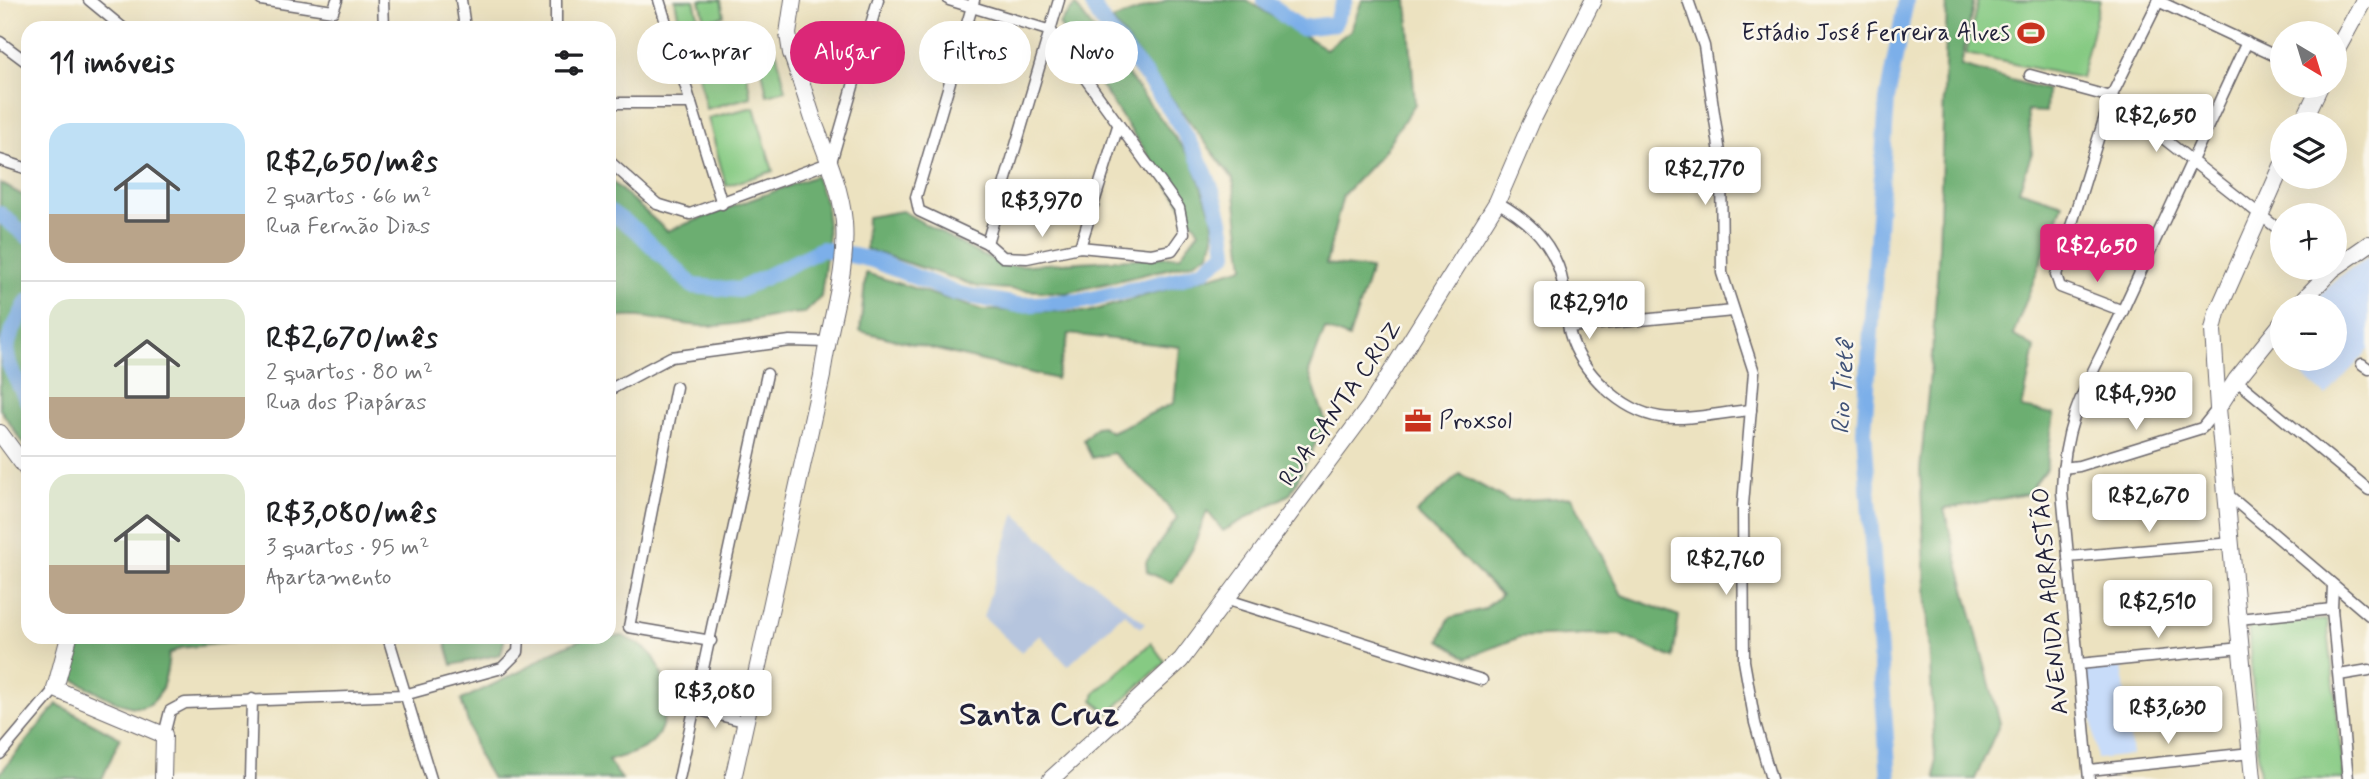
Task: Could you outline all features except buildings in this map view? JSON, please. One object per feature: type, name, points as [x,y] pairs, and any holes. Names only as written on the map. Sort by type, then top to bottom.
[{"type":"street","points":[[89,0],[114,21]]},
{"type":"street","points":[[261,0],[335,5]]},
{"type":"street","points":[[383,0],[384,21]]},
{"type":"street","points":[[461,0],[463,21]]},
{"type":"street","points":[[556,0],[556,21]]},
{"type":"street","points":[[659,0],[722,204]]},
{"type":"street","points":[[733,779],[822,376],[826,342],[836,317],[844,236],[844,221],[831,162],[791,53],[788,34],[793,0]]},
{"type":"street","points":[[831,162],[878,0]]},
{"type":"street","points":[[949,0],[974,3],[1045,30]]},
{"type":"street","points":[[1054,21],[1059,0]]},
{"type":"street","name":"RUA SANTA CRUZ","points":[[1051,779],[1165,677],[1228,600],[1384,387],[1497,202],[1531,123],[1592,0]]},
{"type":"street","points":[[1688,0],[1704,46],[1721,160],[1722,273],[1752,362],[1742,517],[1744,661],[1755,723],[1771,779]]},
{"type":"street","points":[[2347,31],[2364,0]]},
{"type":"street","points":[[2123,311],[2060,287],[2056,275],[2111,97],[2159,1],[2270,53]]},
{"type":"street","points":[[974,3],[916,197],[919,211],[987,243],[1003,257],[1027,258],[1080,247],[1151,254],[1172,250],[1184,233],[1179,208],[1088,84]]},
{"type":"street","points":[[0,42],[21,58]]},
{"type":"street","points":[[2063,468],[2064,447],[2080,396],[2123,311],[2247,42]]},
{"type":"street","points":[[987,243],[1045,52]]},
{"type":"street","points":[[2030,75],[2111,97],[2270,223]]},
{"type":"street","points":[[616,103],[691,103]]},
{"type":"street","points":[[1080,247],[1118,126]]},
{"type":"street","points":[[0,160],[21,167]]},
{"type":"street","points":[[616,167],[657,204],[690,214],[831,162]]},
{"type":"street","points":[[2253,779],[2213,330],[2217,313],[2271,189]]},
{"type":"street","points":[[1497,202],[1535,228],[1550,248],[1563,283],[1569,327],[1576,350],[1588,370],[1635,409],[1663,417],[1751,410]]},
{"type":"street","points":[[2347,258],[2369,244]]},
{"type":"street","points":[[2308,294],[2321,280]]},
{"type":"street","points":[[1569,327],[1733,311]]},
{"type":"street","points":[[2218,408],[2235,380],[2270,338]]},
{"type":"street","points":[[616,386],[671,357],[790,341],[826,342]]},
{"type":"street","points":[[679,779],[767,374]]},
{"type":"street","points":[[2235,380],[2369,490]]},
{"type":"street","points":[[676,387],[629,627],[711,641]]},
{"type":"street","name":"AVENIDA ARRASTÃO","points":[[2089,775],[2068,557],[2063,468],[2079,466],[2202,428],[2218,408]]},
{"type":"street","points":[[0,433],[21,462]]},
{"type":"street","points":[[2227,494],[2369,615]]},
{"type":"street","points":[[2068,557],[2232,543]]},
{"type":"street","points":[[2333,585],[2332,609],[2348,779]]},
{"type":"street","points":[[1228,600],[1482,680]]},
{"type":"street","points":[[2239,619],[2332,609]]},
{"type":"street","points":[[0,754],[55,689],[67,644]]},
{"type":"street","points":[[390,644],[430,779]]},
{"type":"street","points":[[163,779],[164,735],[170,711],[185,703],[404,695],[502,668],[518,652],[519,644]]},
{"type":"street","points":[[2079,664],[2241,648]]},
{"type":"street","points":[[2339,675],[2369,670]]},
{"type":"street","points":[[701,686],[751,694]]},
{"type":"street","points":[[55,689],[164,735]]},
{"type":"street","points":[[250,779],[253,699]]},
{"type":"street","points":[[694,709],[744,721]]},
{"type":"street","points":[[2089,775],[2251,753]]},
{"type":"shaded area","points":[[2369,256],[2369,350],[2326,396],[2297,371],[2347,371],[2347,294],[2321,294],[2334,280],[2347,280],[2347,271]]},
{"type":"shaded area","points":[[1015,513],[1080,576],[1093,582],[1145,623],[1140,628],[1124,613],[1068,666],[1040,635],[1021,652],[983,617]]},
{"type":"shaded area","points":[[2122,665],[2132,755],[2097,759],[2086,671],[2088,668]]},
{"type":"green space","points":[[675,0],[694,0],[699,20],[679,21]]},
{"type":"green space","points":[[700,0],[721,0],[724,16],[705,20]]},
{"type":"green space","points":[[1167,0],[1246,0],[1326,49],[1351,30],[1362,0],[1407,0],[1415,104],[1379,157],[1343,195],[1326,264],[1371,269],[1349,338],[1325,329],[1309,372],[1326,423],[1290,494],[1223,531],[1207,511],[1193,548],[1172,583],[1147,572],[1146,562],[1177,518],[1154,490],[1113,453],[1092,458],[1083,440],[1096,427],[1102,426],[1111,432],[1174,403],[1180,347],[1069,334],[1056,379],[860,331],[866,273],[982,310],[1088,312],[1244,267],[1233,179],[1138,54],[1138,21],[1112,20]]},
{"type":"green space","points":[[1947,0],[1974,0],[1961,66],[2047,90],[2046,112],[2027,111],[2032,153],[2019,190],[2063,204],[2013,335],[2035,348],[2022,408],[2054,414],[2046,469],[2027,494],[1944,509],[2000,723],[1975,779],[1936,779],[1920,470],[1932,354],[1939,247]]},
{"type":"green space","name":"Estádio José Ferreira Alves","points":[[1978,0],[2100,0],[2081,78],[1966,54]]},
{"type":"green space","points":[[1075,5],[1087,21],[1062,21]]},
{"type":"green space","points":[[776,51],[786,90],[767,95],[765,84],[776,84]]},
{"type":"green space","points":[[700,84],[748,84],[751,97],[706,109]]},
{"type":"green space","points":[[1100,84],[1135,84],[1192,160],[1212,216],[1214,237],[1209,253],[1192,263],[1066,293],[979,287],[866,249],[867,217],[902,211],[981,255],[1011,266],[1180,256],[1199,231]]},
{"type":"green space","points":[[754,107],[773,171],[726,186],[708,118]]},
{"type":"green space","points":[[815,176],[826,204],[828,242],[821,297],[805,313],[720,326],[635,317],[616,318],[616,185],[667,231]]},
{"type":"green space","points":[[0,183],[21,194],[21,440],[0,409]]},
{"type":"green space","points":[[1460,474],[1509,501],[1572,497],[1622,595],[1679,616],[1673,658],[1620,635],[1520,637],[1467,658],[1440,640],[1449,618],[1484,609],[1501,595],[1416,513]]},
{"type":"green space","points":[[2327,620],[2344,779],[2260,779],[2248,623]]},
{"type":"green space","points":[[616,636],[623,636],[651,654],[661,673],[666,698],[663,722],[653,741],[638,751],[608,761],[622,779],[492,779],[478,755],[461,700],[570,644],[616,644]]},
{"type":"green space","points":[[1151,643],[1165,662],[1108,714],[1093,700],[1095,693]]},
{"type":"green space","points":[[76,644],[217,644],[180,648],[169,654],[164,680],[157,697],[147,705],[135,707],[121,704],[69,677]]},
{"type":"green space","points":[[446,644],[503,644],[501,654],[452,665]]},
{"type":"green space","points":[[57,704],[120,738],[102,779],[0,779],[0,773]]},
{"type":"waterway","points":[[616,216],[636,230],[693,286],[739,290],[822,249],[873,260],[955,293],[1018,305],[1083,301],[1182,278],[1204,270],[1226,253],[1223,229],[1209,184],[1189,140],[1149,80],[1098,14],[1092,3],[1096,0]]},
{"type":"waterway","points":[[1264,0],[1300,28],[1334,24],[1345,0]]},
{"type":"waterway","name":"Rio Tietê","points":[[1889,779],[1864,431],[1887,100],[1906,0]]},
{"type":"waterway","points":[[0,214],[21,231]]},
{"type":"waterway","points":[[21,315],[8,342],[7,352],[8,361],[21,388]]},
{"type":"place","name":"Estádio José Ferreira Alves","points":[[2031,33]]},
{"type":"place","name":"Proxsol","points":[[1418,421]]},
{"type":"district","name":"Santa Cruz","points":[[1039,715]]}]
